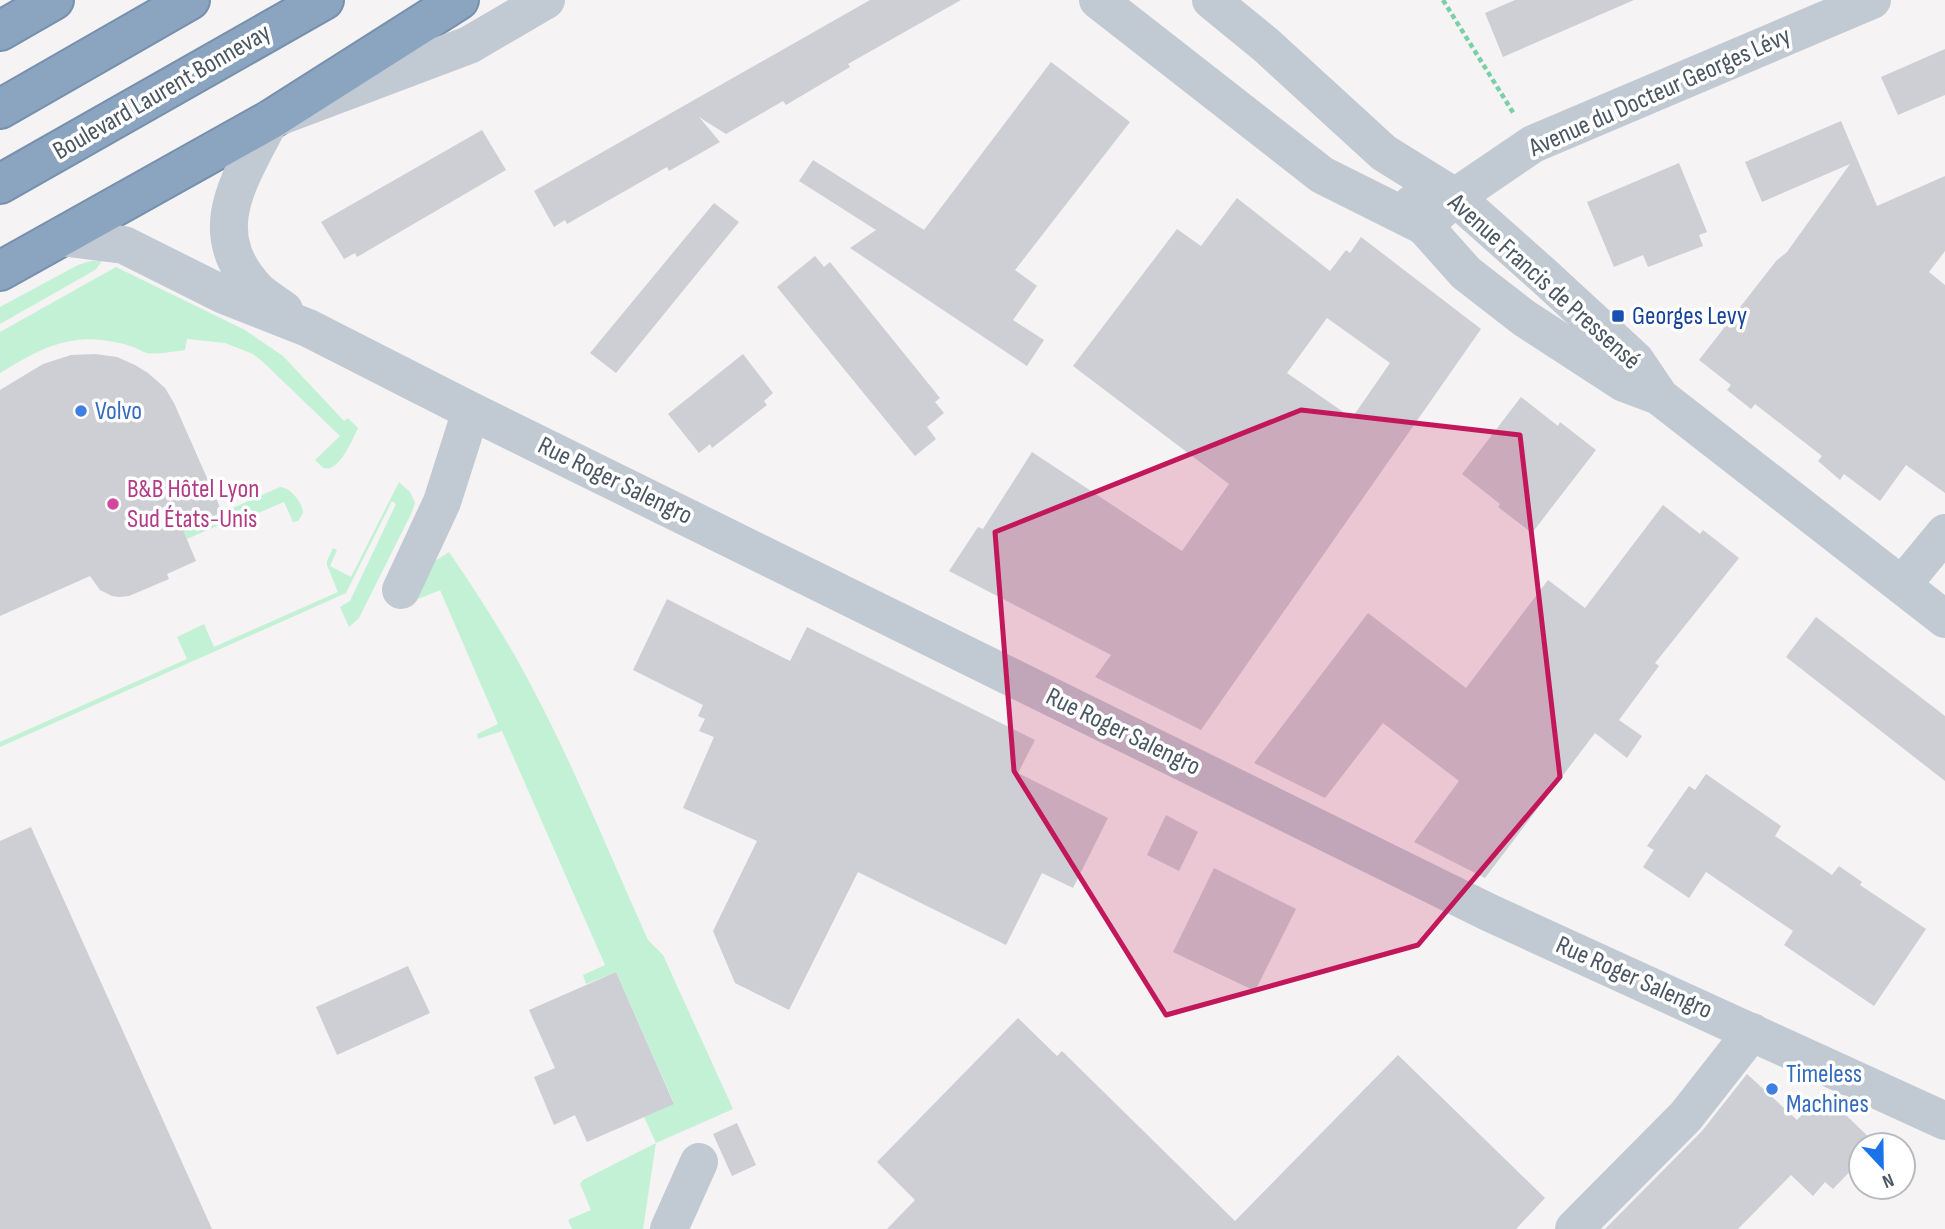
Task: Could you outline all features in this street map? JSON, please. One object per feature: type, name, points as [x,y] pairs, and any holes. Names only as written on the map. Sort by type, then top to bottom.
[{"type":"highway","points":[[0,31],[54,0]]},
{"type":"highway","points":[[0,109],[190,0]]},
{"type":"highway","name":"Boulevard Laurent Bonnevay","points":[[0,184],[324,0]]},
{"type":"highway","points":[[0,271],[270,120],[459,0]]},
{"type":"street","points":[[270,120],[469,44],[546,0]]},
{"type":"street","points":[[1098,0],[1322,175],[1424,226]]},
{"type":"street","name":"Avenue Francis de Pressensé","points":[[1211,0],[1266,45],[1384,153],[1455,197],[1634,360],[1660,397]]},
{"type":"street","name":"Avenue du Docteur Georges Lévy","points":[[1424,226],[1455,197],[1533,144],[1872,0]]},
{"type":"street","name":"Rue Roger Salengro","points":[[270,120],[241,177],[230,208],[227,228],[231,251],[259,291],[309,328]]},
{"type":"street","name":"Avenue Francis de Pressensé","points":[[1384,153],[1424,226],[1466,273],[1524,318],[1624,383],[1660,397],[1945,619]]},
{"type":"street","name":"Rue Roger Salengro","points":[[61,237],[124,245],[224,295],[309,328],[471,411],[1489,913],[1945,1121]]},
{"type":"street","points":[[401,590],[442,502],[471,411]]},
{"type":"street","points":[[1902,585],[1945,533]]},
{"type":"street","points":[[1574,1229],[1686,1116],[1752,1032]]},
{"type":"street","points":[[669,1229],[699,1162]]},
{"type":"path","points":[[1443,0],[1533,144]]},
{"type":"highlighted area","points":[[1301,410],[1520,435],[1560,777],[1418,945],[1166,1015],[1014,771],[995,532]]},
{"type":"green space","points":[[103,260],[95,270],[0,324],[0,307],[78,265]]},
{"type":"green space","points":[[116,267],[245,330],[283,356],[344,421],[348,418],[358,428],[340,460],[330,468],[323,468],[315,460],[340,436],[263,362],[253,354],[225,343],[187,339],[185,350],[151,353],[113,342],[74,340],[36,353],[0,373],[0,332]]},
{"type":"green space","points":[[399,482],[410,492],[415,503],[359,618],[349,627],[340,607],[350,601],[396,504],[392,501],[346,593],[0,747],[0,742],[187,659],[177,637],[204,624],[214,647],[338,592],[327,565],[333,548],[337,550],[330,566],[351,577]]},
{"type":"green space","points":[[280,487],[292,493],[301,505],[303,513],[298,521],[293,522],[284,502],[228,526],[226,522],[187,539],[183,530]]},
{"type":"green space","points":[[449,552],[494,621],[535,693],[648,940],[663,955],[733,1109],[656,1143],[644,1117],[674,1103],[616,972],[586,984],[583,975],[605,965],[502,731],[478,739],[477,734],[498,724],[440,590],[418,599],[432,563]]},
{"type":"green space","points":[[656,1143],[643,1229],[572,1229],[568,1220],[591,1210],[580,1184],[583,1180]]},
{"type":"building","points":[[870,0],[961,0],[848,64],[850,67],[786,105],[783,101],[726,134],[699,117],[720,142],[669,171],[667,167],[567,224],[565,220],[554,227],[534,191]]},
{"type":"building","points":[[1515,0],[1634,0],[1503,57],[1485,13]]},
{"type":"building","points":[[1945,49],[1945,95],[1898,115],[1881,77]]},
{"type":"building","points":[[1051,62],[1130,122],[1015,270],[1037,286],[1013,320],[1044,340],[1027,366],[850,248],[876,230],[799,181],[813,160],[924,230]]},
{"type":"building","points":[[1841,121],[1877,206],[1945,176],[1945,251],[1929,272],[1945,285],[1945,493],[1906,465],[1880,501],[1844,474],[1840,480],[1818,461],[1822,456],[1755,404],[1751,409],[1727,390],[1731,385],[1699,360],[1776,261],[1787,252],[1850,164],[1762,202],[1745,162]]},
{"type":"building","points":[[482,130],[506,170],[357,257],[355,253],[344,259],[321,222]]},
{"type":"building","points":[[1679,163],[1707,232],[1699,235],[1703,246],[1648,267],[1643,255],[1614,267],[1587,202]]},
{"type":"building","points":[[1237,198],[1330,271],[1346,250],[1350,253],[1361,237],[1481,329],[1201,730],[1095,677],[1111,655],[949,571],[978,527],[983,529],[1032,452],[1182,551],[1229,484],[1073,366],[1177,229],[1201,246]],"holes":[[[1327,318],[1390,363],[1352,418],[1287,373]]]},
{"type":"building","points":[[714,203],[739,222],[616,373],[590,353]]},
{"type":"building","points":[[815,256],[824,267],[830,262],[940,398],[935,402],[944,413],[927,427],[936,439],[915,456],[777,287]]},
{"type":"building","points":[[743,354],[773,393],[764,401],[767,405],[712,448],[710,444],[699,453],[668,414]]},
{"type":"building","points":[[71,355],[117,357],[135,365],[165,388],[222,512],[183,530],[196,561],[167,574],[169,579],[129,596],[119,597],[100,590],[90,576],[0,616],[0,390],[43,364]]},
{"type":"building","points":[[1521,397],[1558,426],[1560,422],[1596,450],[1532,533],[1462,474]]},
{"type":"building","points":[[1663,505],[1700,534],[1703,530],[1739,558],[1655,663],[1659,666],[1619,720],[1642,736],[1627,758],[1595,733],[1485,878],[1414,842],[1459,781],[1383,723],[1325,798],[1254,763],[1368,613],[1466,688],[1548,580],[1585,608]]},
{"type":"building","points":[[667,599],[790,661],[807,627],[1035,740],[1018,773],[1108,818],[1073,888],[1042,873],[1006,945],[858,872],[789,1010],[735,983],[713,931],[757,841],[683,808],[714,737],[699,731],[705,719],[698,716],[703,705],[633,670]]},
{"type":"building","points":[[1816,617],[1945,716],[1945,781],[1786,657]]},
{"type":"building","points":[[1706,774],[1781,826],[1775,836],[1832,875],[1839,866],[1862,882],[1860,885],[1926,929],[1874,1006],[1784,945],[1793,931],[1706,872],[1689,898],[1643,867],[1654,850],[1647,846],[1689,786],[1695,790]]},
{"type":"building","points":[[1166,815],[1198,832],[1179,871],[1147,855]]},
{"type":"building","points":[[31,827],[212,1229],[0,1229],[0,841]]},
{"type":"building","points":[[1214,868],[1296,909],[1255,991],[1173,952]]},
{"type":"building","points":[[408,966],[430,1013],[337,1055],[316,1007]]},
{"type":"building","points":[[616,972],[674,1104],[587,1142],[575,1115],[554,1125],[534,1077],[555,1068],[529,1010]]},
{"type":"building","points":[[1018,1018],[1057,1056],[1062,1051],[1235,1221],[1398,1055],[1545,1198],[1516,1229],[887,1229],[915,1200],[877,1162]]},
{"type":"building","points":[[1747,1074],[1797,1120],[1823,1093],[1862,1131],[1847,1131],[1847,1174],[1833,1189],[1825,1182],[1813,1196],[1791,1175],[1738,1229],[1605,1229],[1702,1131]]},
{"type":"building","points":[[737,1123],[756,1165],[732,1176],[713,1134]]},
{"type":"place","name":"Georges Levy","points":[[1618,316]]},
{"type":"place","name":"Volvo","points":[[81,411]]},
{"type":"place","name":"B&B Hôtel Lyon Sud États-Unis","points":[[113,504]]},
{"type":"place","name":"Timeless Machines","points":[[1772,1089]]}]
